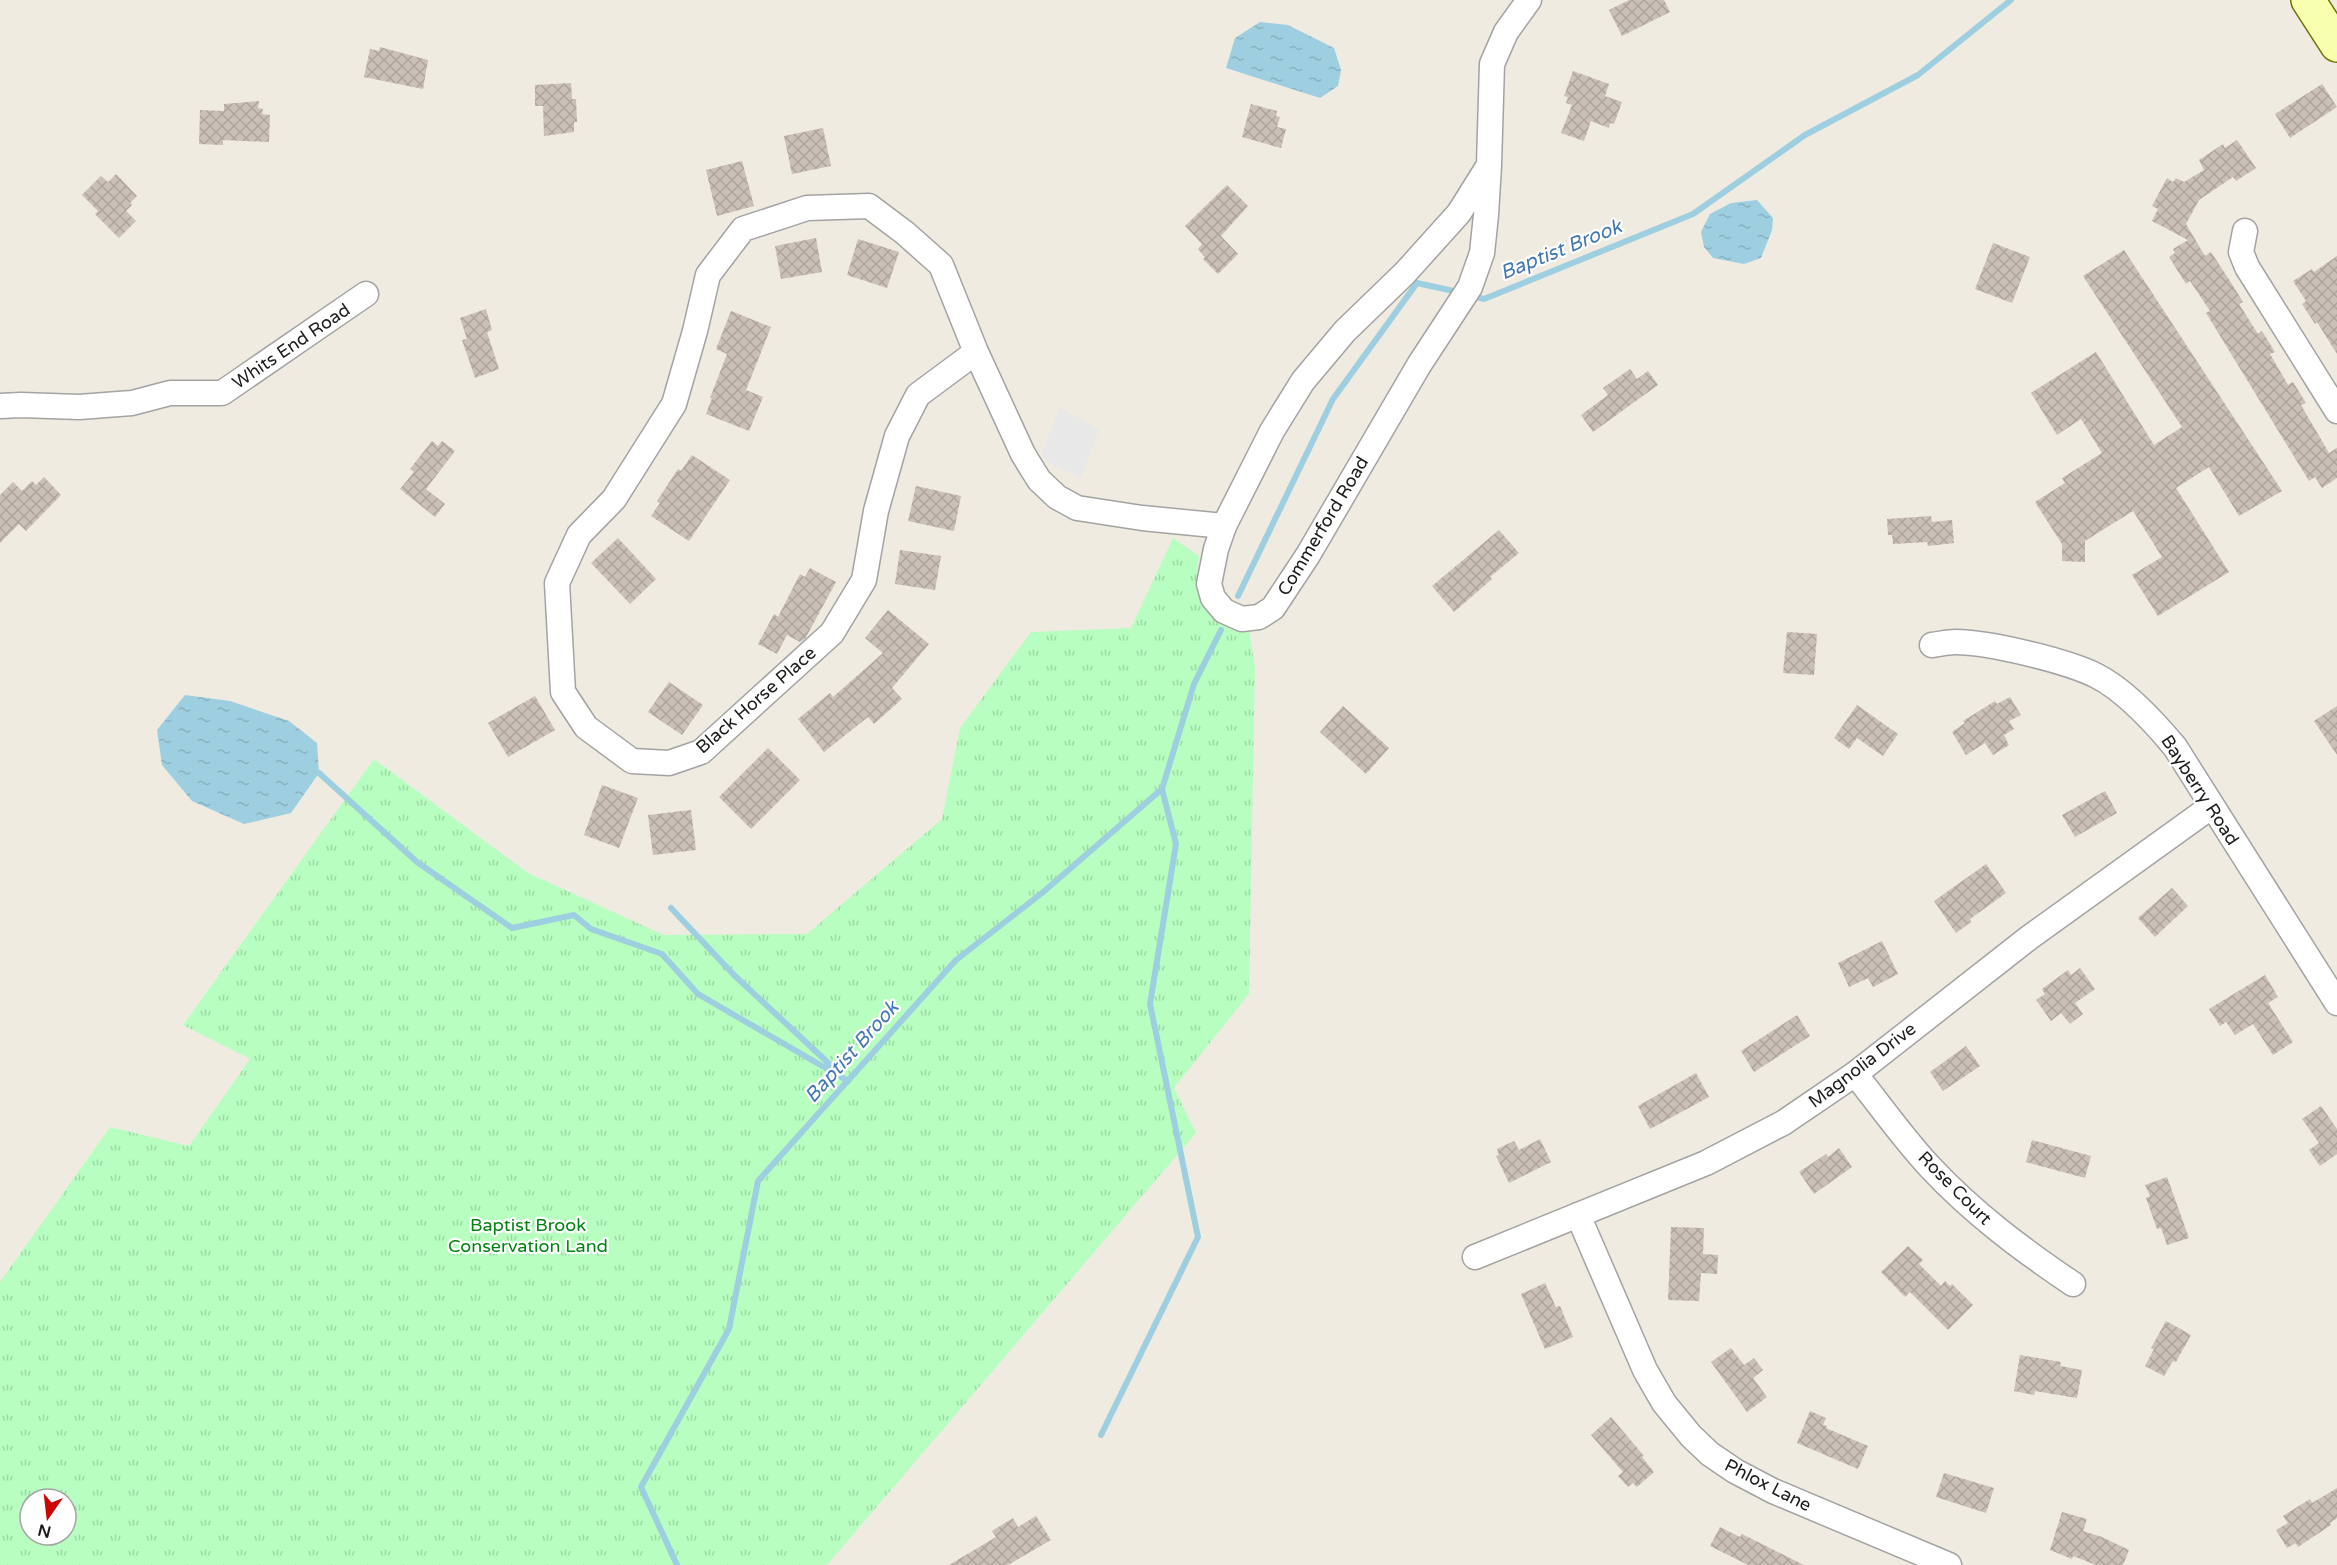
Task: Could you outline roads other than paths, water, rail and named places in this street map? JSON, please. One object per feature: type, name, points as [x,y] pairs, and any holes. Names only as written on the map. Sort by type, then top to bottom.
[{"type":"main road","points":[[2308,0],[2337,45]]},
{"type":"street","name":"Commerford Road","points":[[1488,165],[1459,213],[1405,273],[1345,332],[1304,381],[1272,432],[1224,526],[1214,558],[1209,584],[1213,598],[1224,611],[1242,619],[1259,617],[1273,608],[1286,591],[1378,432],[1470,287],[1482,253],[1488,165],[1492,64],[1506,32],[1528,0]]},
{"type":"street","name":"Black Horse Place","points":[[976,352],[918,395],[897,436],[876,511],[864,580],[832,633],[701,752],[669,763],[632,761],[586,727],[563,692],[557,583],[579,535],[614,499],[674,404],[695,331],[708,274],[743,229],[807,208],[869,206],[905,233],[941,265],[976,352],[1023,454],[1039,480],[1057,497],[1077,508],[1142,518],[1224,526]]},
{"type":"street","points":[[2245,231],[2241,252],[2247,267],[2337,411]]},
{"type":"street","name":"Whits End Road","points":[[0,406],[79,408],[132,403],[170,393],[222,393],[366,294]]},
{"type":"street","name":"Bayberry Road","points":[[1932,645],[1954,642],[1972,643],[2042,657],[2097,676],[2115,689],[2162,731],[2175,747],[2337,1003]]},
{"type":"street","name":"Magnolia Drive","points":[[1474,1257],[1706,1164],[1745,1145],[1792,1117],[1855,1074],[2030,937],[2212,806]]},
{"type":"street","name":"Rose Court","points":[[1855,1074],[1929,1166],[1957,1194],[1988,1222],[2073,1284]]},
{"type":"street","name":"Phlox Lane","points":[[1578,1215],[1649,1378],[1664,1403],[1691,1436],[1710,1454],[1735,1472],[1773,1491],[1949,1565]]},
{"type":"water","points":[[1260,22],[1288,25],[1334,48],[1341,70],[1338,86],[1320,98],[1226,68],[1235,38]]},
{"type":"water","points":[[1757,200],[1773,218],[1772,230],[1761,258],[1744,264],[1713,258],[1704,247],[1701,232],[1710,214],[1731,203]]},
{"type":"water","points":[[185,695],[230,701],[289,721],[317,743],[319,773],[291,813],[244,824],[192,801],[162,765],[157,730]]},
{"type":"waterway","name":"Baptist Brook","points":[[1471,296],[1484,299],[1693,214],[1805,135],[1918,75],[2011,0]]},
{"type":"waterway","name":"Baptist Brook","points":[[1238,596],[1333,399],[1417,283],[1458,292]]},
{"type":"waterway","name":"Baptist Brook","points":[[677,1565],[641,1487],[729,1329],[758,1181],[956,960],[1042,893],[1162,789],[1194,684],[1221,630]]},
{"type":"waterway","points":[[319,773],[417,862],[512,928],[574,915],[591,929],[662,954],[698,994],[848,1081]]},
{"type":"waterway","points":[[1101,1435],[1198,1237],[1150,1004],[1176,844],[1162,789]]},
{"type":"waterway","points":[[671,908],[734,975],[839,1073]]},
{"type":"park label","name":"Baptist Brook Conservation Land","points":[[528,1235]]}]
